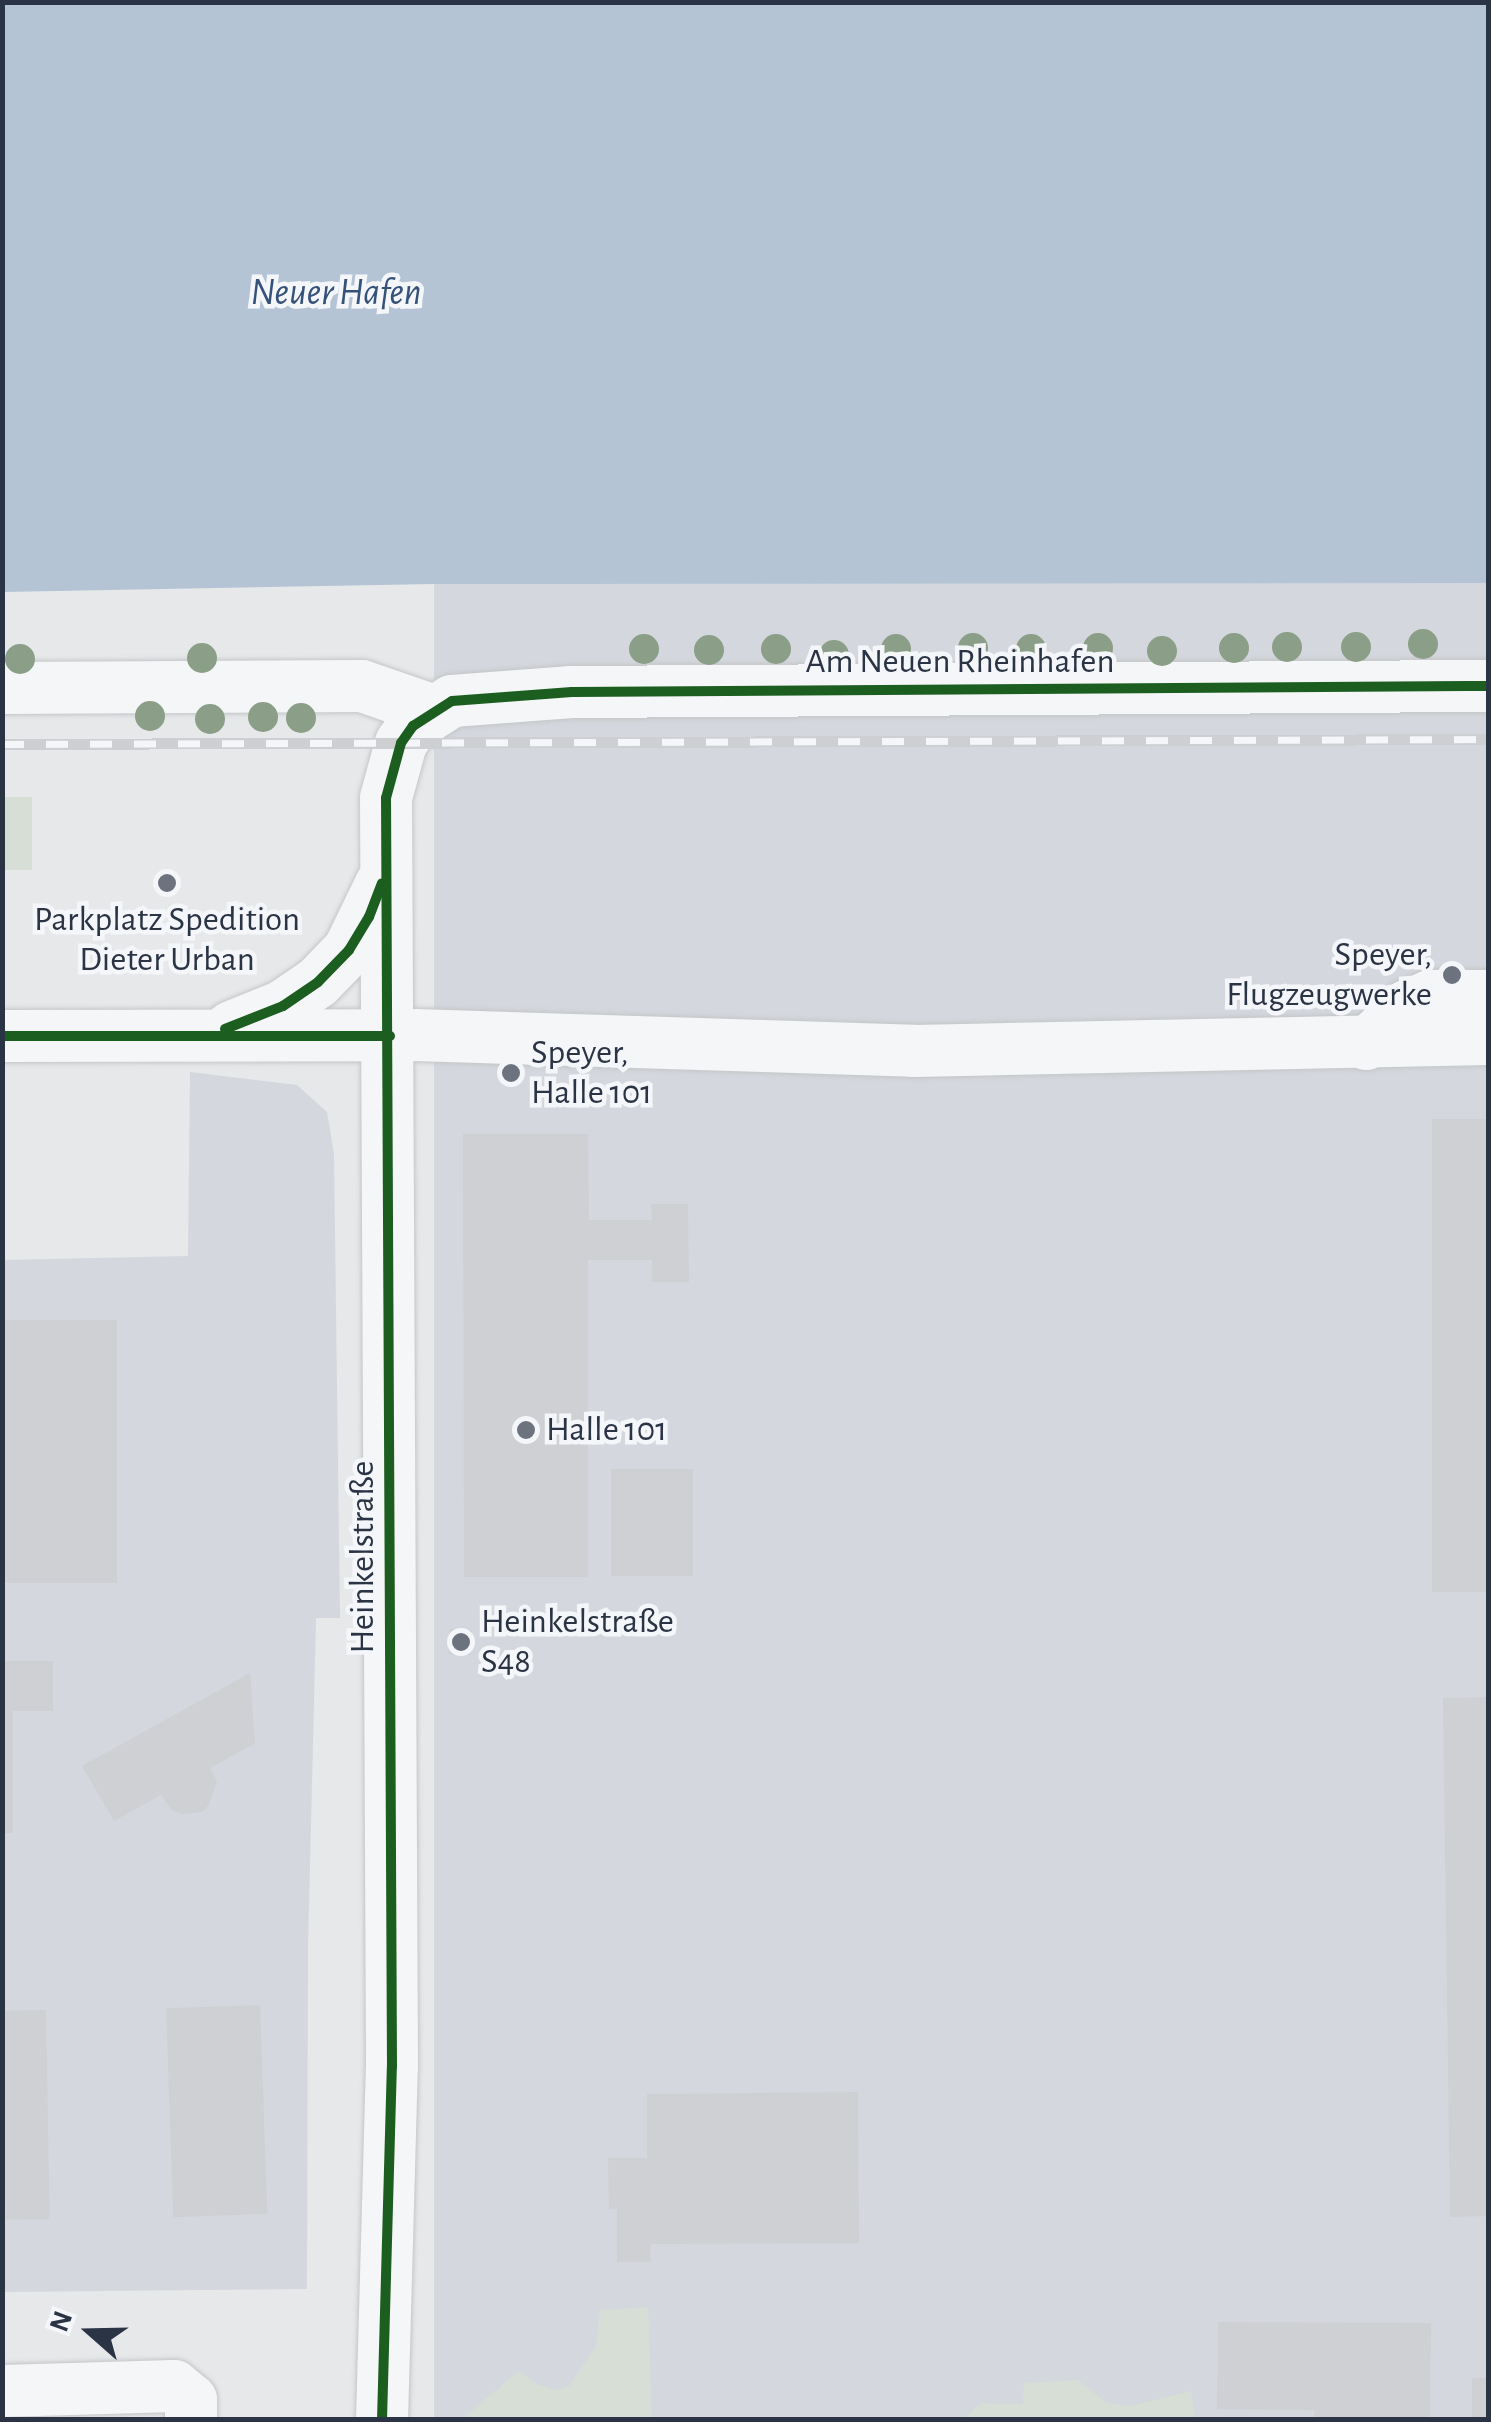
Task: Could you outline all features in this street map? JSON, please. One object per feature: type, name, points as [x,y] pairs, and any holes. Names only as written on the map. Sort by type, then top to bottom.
[{"type":"street","points":[[2,688],[362,686],[434,711]]},
{"type":"street","name":"Am Neuen Rheinhafen","points":[[434,711],[474,697],[572,692],[1488,686]]},
{"type":"street","name":"Heinkelstraße","points":[[382,2420],[392,2085],[389,773],[401,742],[413,726],[434,711]]},
{"type":"street","points":[[211,1034],[283,1006],[318,982],[350,950],[369,917],[387,867]]},
{"type":"street","points":[[1366,1044],[1407,1006],[1430,996],[1488,996]]},
{"type":"street","points":[[2,1036],[390,1036],[914,1051],[1488,1039]]},
{"type":"street","points":[[2,2390],[174,2386],[190,2400],[191,2420]]},
{"type":"shaded area","points":[[434,583],[1488,583],[1488,2419],[434,2419]]},
{"type":"shaded area","points":[[3,797],[32,797],[32,870],[3,870]]},
{"type":"shaded area","points":[[190,1072],[297,1085],[327,1112],[334,1154],[340,1618],[316,1618],[308,1949],[307,2289],[3,2292],[2,1260],[188,1256]]},
{"type":"shaded area","points":[[648,2307],[652,2419],[462,2419],[519,2371],[537,2384],[555,2390],[569,2386],[596,2346],[600,2310]]},
{"type":"shaded area","points":[[1078,2380],[1107,2403],[1130,2406],[1191,2391],[1195,2419],[963,2419],[981,2403],[1023,2404],[1024,2383]]},
{"type":"water","name":"Neuer Hafen","points":[[2,3],[1488,3],[1488,583],[434,584],[3,592]]},
{"type":"building","points":[[1432,1119],[1488,1119],[1488,1592],[1432,1592]]},
{"type":"building","name":"Halle 101","points":[[463,1134],[588,1134],[589,1220],[652,1220],[651,1204],[688,1204],[689,1282],[652,1282],[652,1260],[588,1260],[588,1577],[464,1577]]},
{"type":"building","points":[[2,1320],[117,1320],[117,1583],[2,1583]]},
{"type":"building","points":[[611,1469],[693,1469],[693,1576],[611,1576]]},
{"type":"building","name":"Heinkelstraße S48","points":[[450,1629],[472,1630],[471,1655],[449,1654]]},
{"type":"building","points":[[2,1661],[53,1661],[53,1711],[13,1711],[13,1833],[2,1833]]},
{"type":"building","points":[[250,1673],[255,1743],[210,1768],[217,1782],[208,1806],[202,1812],[183,1814],[173,1811],[161,1795],[114,1821],[82,1766]]},
{"type":"building","points":[[1488,1697],[1488,2216],[1450,2217],[1443,1698]]},
{"type":"building","points":[[260,2005],[267,2214],[173,2217],[166,2008]]},
{"type":"building","points":[[46,2010],[50,2219],[6,2220],[2,2011]]},
{"type":"building","points":[[858,2092],[859,2243],[651,2244],[650,2262],[617,2262],[617,2209],[609,2209],[608,2158],[647,2158],[647,2094]]},
{"type":"building","points":[[1218,2322],[1431,2323],[1430,2420],[1314,2420],[1314,2410],[1217,2409]]},
{"type":"building","points":[[1472,2378],[1488,2378],[1488,2420],[1472,2420]]},
{"type":"railway","points":[[2,744],[1488,739]]},
{"type":"cycle path","points":[[382,2420],[392,2066],[386,798],[401,743],[413,726],[452,701],[572,692],[1488,686]]},
{"type":"cycle path","points":[[225,1029],[283,1006],[318,982],[349,950],[369,917],[382,883]]},
{"type":"cycle path","points":[[2,1036],[390,1036]]},
{"type":"place","name":"Parkplatz Spedition Dieter Urban","points":[[167,883]]},
{"type":"place","name":"Speyer, Flugzeugwerke","points":[[1452,975]]},
{"type":"place","name":"Speyer, Halle 101","points":[[511,1073]]},
{"type":"place","name":"Halle 101","points":[[526,1430]]},
{"type":"place","name":"Heinkelstraße S48","points":[[461,1642]]}]
